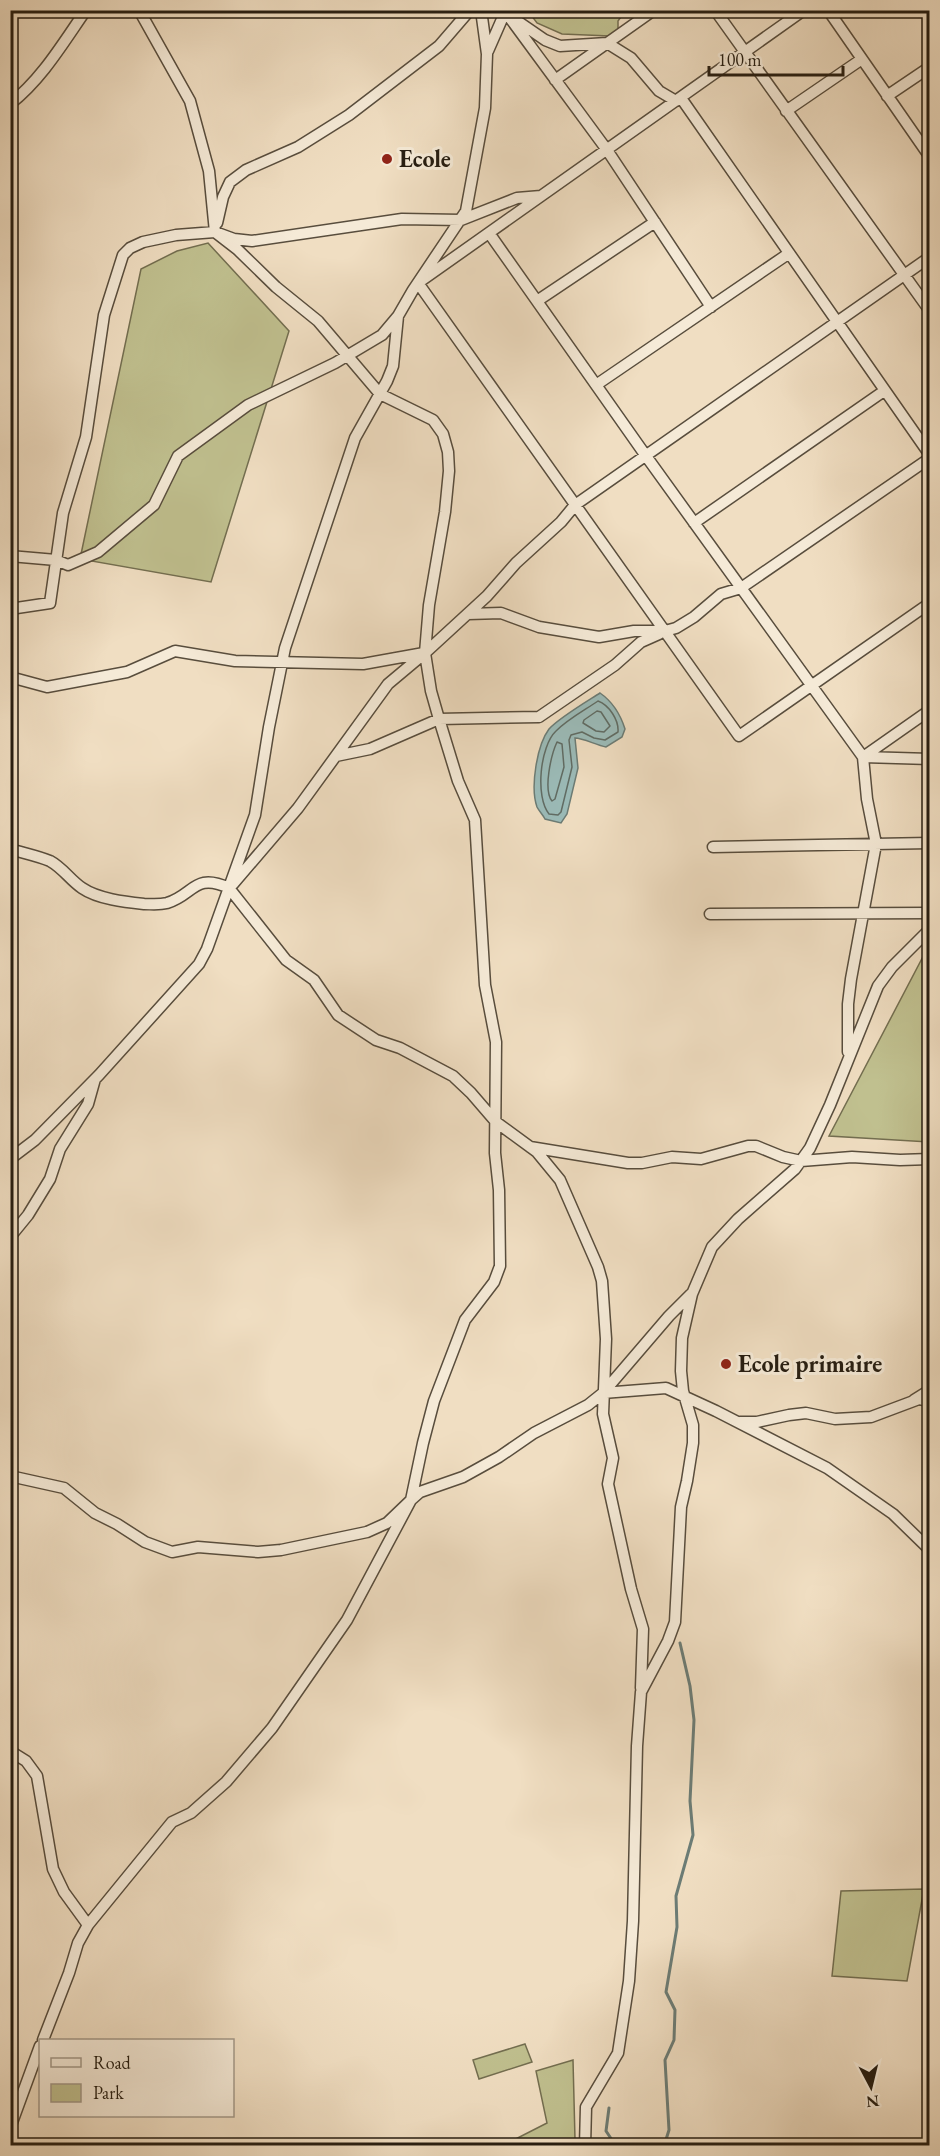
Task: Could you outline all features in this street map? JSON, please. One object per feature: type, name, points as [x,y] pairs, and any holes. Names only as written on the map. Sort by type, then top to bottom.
[{"type":"street","points":[[10,17],[17,10]]},
{"type":"street","points":[[10,104],[22,95],[41,74],[86,10]]},
{"type":"street","points":[[42,2039],[69,1973],[78,1943],[88,1925],[172,1822],[191,1813],[226,1782],[272,1728],[347,1620],[411,1500],[434,1401],[465,1320],[494,1282],[500,1266],[499,1190],[495,1161],[496,1042],[485,985],[475,820],[458,781],[439,719],[431,691],[425,653],[429,605],[446,502],[448,452],[443,434],[432,420],[380,394],[318,321],[215,232],[209,171],[190,100],[139,10]]},
{"type":"street","points":[[215,232],[223,197],[230,182],[246,170],[298,147],[349,115],[439,46],[470,10]]},
{"type":"street","points":[[10,556],[56,560],[68,565],[98,552],[154,505],[178,456],[248,405],[348,355],[382,334],[398,316],[466,212],[485,108],[487,54],[481,10]]},
{"type":"street","points":[[555,80],[654,10]]},
{"type":"street","points":[[715,10],[930,311]]},
{"type":"street","points":[[418,283],[804,10]]},
{"type":"street","points":[[828,10],[930,157]]},
{"type":"street","points":[[487,54],[505,11]]},
{"type":"street","points":[[336,756],[370,749],[439,719],[539,717],[615,665],[641,642],[676,628],[721,594],[741,588],[930,456],[679,99],[659,91],[631,58],[607,43],[560,46],[545,40],[505,11]]},
{"type":"street","points":[[505,11],[607,150],[711,307]]},
{"type":"street","points":[[786,111],[862,59]]},
{"type":"street","points":[[888,96],[930,67]]},
{"type":"street","points":[[10,609],[50,603],[63,513],[86,437],[104,315],[123,255],[130,248],[143,242],[215,232],[252,241],[402,219],[461,220],[517,198],[543,195]]},
{"type":"street","points":[[537,301],[655,222]]},
{"type":"street","points":[[489,233],[862,757],[876,844],[848,1004],[848,1059]]},
{"type":"street","points":[[596,386],[788,254]]},
{"type":"street","points":[[229,888],[298,808],[388,684],[487,596],[516,563],[561,522],[575,505],[930,257]]},
{"type":"street","points":[[418,283],[739,736],[930,603]]},
{"type":"street","points":[[10,1159],[35,1140],[95,1079],[200,964],[255,815],[285,648],[355,438],[393,366],[398,316]]},
{"type":"street","points":[[694,523],[884,391]]},
{"type":"street","points":[[468,614],[501,613],[539,627],[599,637],[634,631],[665,631]]},
{"type":"street","points":[[10,677],[47,687],[127,672],[175,651],[235,662],[363,663],[425,653]]},
{"type":"street","points":[[862,757],[930,710]]},
{"type":"street","points":[[862,757],[930,759]]},
{"type":"street","points":[[713,848],[930,843]]},
{"type":"street","points":[[10,849],[49,861],[63,869],[81,887],[96,894],[139,903],[157,905],[169,902],[197,885],[207,882],[229,888],[286,960],[314,980],[338,1015],[376,1040],[400,1048],[453,1076],[496,1122],[530,1147],[560,1180],[602,1281],[606,1339],[603,1414],[613,1458],[608,1484],[631,1589],[643,1629],[629,1980],[618,2053],[586,2107],[585,2145]]},
{"type":"street","points":[[710,914],[930,913]]},
{"type":"street","points":[[641,1692],[668,1641],[675,1622],[681,1507],[693,1443],[693,1425],[685,1399],[681,1371],[682,1338],[692,1294],[712,1247],[738,1219],[795,1169],[810,1148],[878,986],[892,967],[930,929]]},
{"type":"street","points":[[10,1238],[28,1215],[50,1179],[60,1149],[88,1104],[95,1079]]},
{"type":"street","points":[[530,1147],[628,1163],[642,1163],[672,1157],[701,1159],[748,1146],[756,1146],[783,1157],[801,1161],[852,1157],[930,1159]]},
{"type":"street","points":[[10,1476],[64,1488],[95,1513],[145,1542],[172,1552],[198,1547],[258,1552],[280,1550],[367,1532],[387,1523],[420,1492],[463,1477],[534,1433],[588,1405],[603,1393],[669,1316],[692,1294]]},
{"type":"street","points":[[603,1393],[666,1388],[673,1390],[685,1399],[827,1468],[893,1514],[930,1550]]},
{"type":"street","points":[[912,1402],[930,1390]]},
{"type":"street","points":[[736,1422],[757,1422],[789,1414],[806,1413],[835,1419],[871,1417],[919,1399],[930,1401]]},
{"type":"street","points":[[10,1751],[26,1761],[37,1776],[53,1869],[64,1892],[88,1925]]},
{"type":"street","points":[[10,2127],[39,2049]]},
{"type":"green space","points":[[528,11],[625,11],[618,21],[618,31],[610,36],[562,34],[537,23]]},
{"type":"green space","points":[[208,243],[289,331],[211,582],[80,559],[141,269],[177,251]]},
{"type":"green space","points":[[927,949],[930,949],[929,1142],[829,1136]]},
{"type":"green space","points":[[924,1889],[907,1981],[832,1976],[841,1891]]},
{"type":"green space","points":[[525,2044],[532,2062],[479,2079],[473,2060]]},
{"type":"green space","points":[[573,2060],[575,2139],[587,2145],[502,2146],[547,2123],[536,2071]]},
{"type":"water","points":[[600,693],[616,708],[621,718],[625,729],[622,737],[606,747],[575,738],[578,768],[567,814],[561,823],[545,819],[537,807],[534,789],[541,745],[549,729],[559,720]]},
{"type":"waterway","points":[[664,2146],[669,2130],[665,2060],[674,2040],[675,2010],[666,1992],[677,1927],[676,1896],[693,1835],[690,1801],[694,1720],[690,1686],[680,1643]]},
{"type":"waterway","points":[[609,2108],[606,2131],[616,2146]]},
{"type":"place","name":"Ecole","points":[[387,159]]},
{"type":"place","name":"Ecole primaire","points":[[726,1364]]}]
